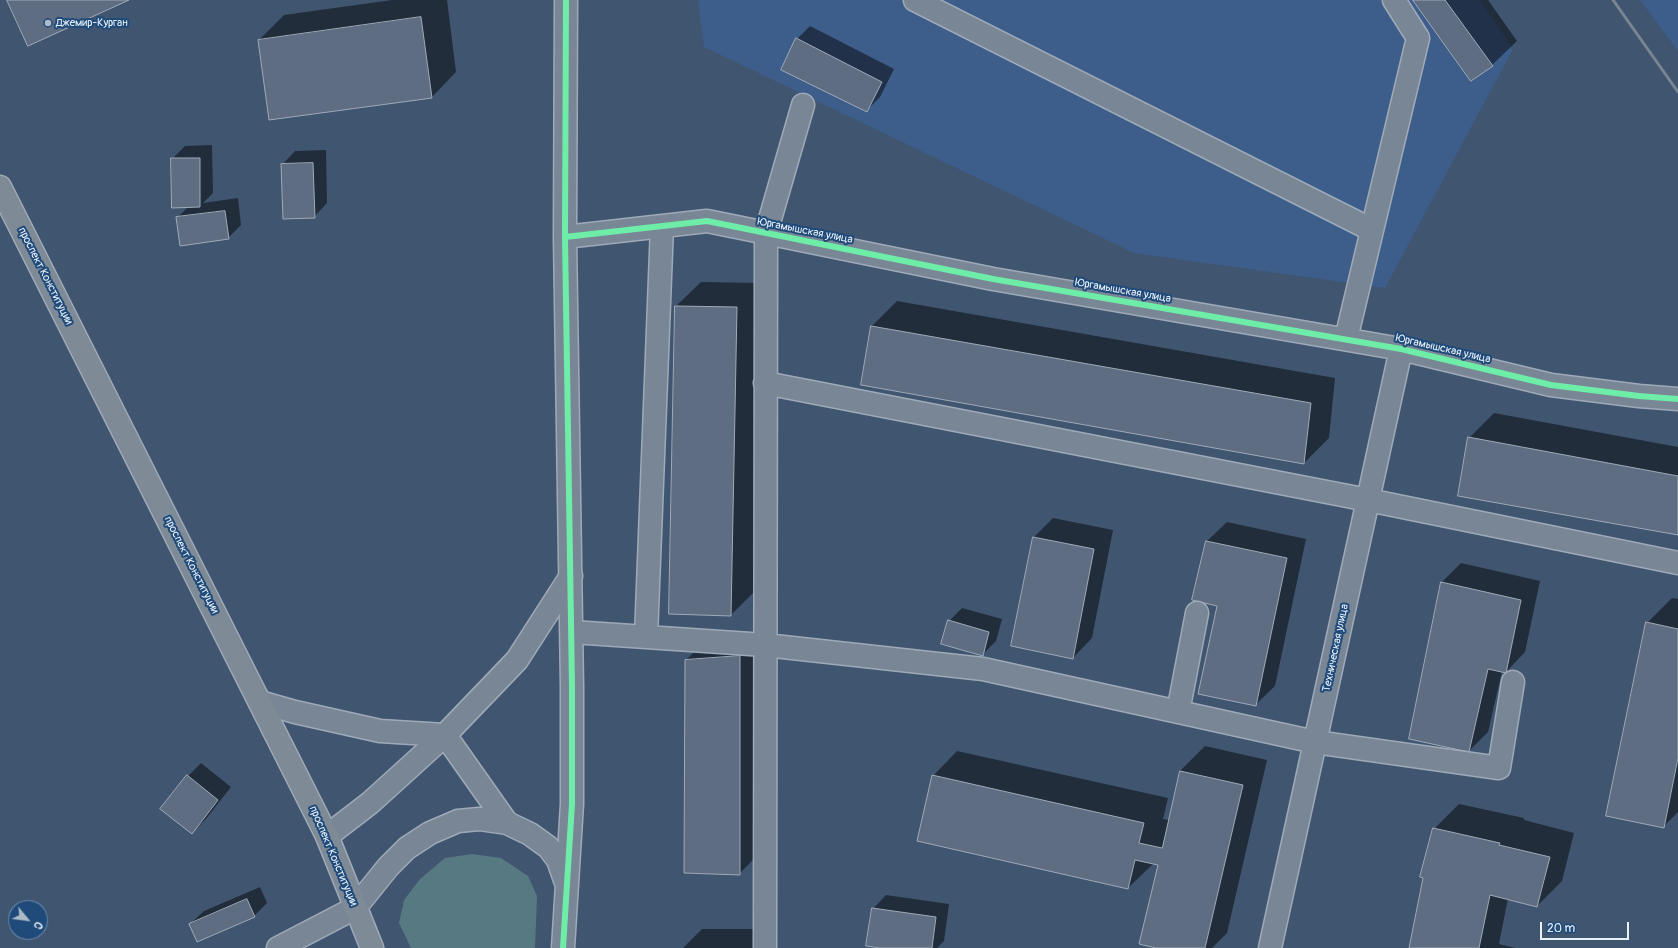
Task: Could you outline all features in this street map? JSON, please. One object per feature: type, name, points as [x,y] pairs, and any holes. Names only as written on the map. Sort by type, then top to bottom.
[{"type":"main road","name":"проспект Конституции","points":[[0,188],[327,836],[372,948]]},
{"type":"street","points":[[563,948],[572,804],[572,632],[565,237],[566,0]]},
{"type":"street","points":[[915,0],[1372,230]]},
{"type":"street","points":[[1346,339],[1418,38],[1394,0]]},
{"type":"street","points":[[765,948],[766,233],[803,105]]},
{"type":"street","name":"Юргамышская улица","points":[[565,237],[707,221],[994,279],[1402,349],[1551,385],[1639,396],[1678,399]]},
{"type":"street","points":[[646,637],[662,226]]},
{"type":"street","name":"Техническая улица","points":[[1270,948],[1402,349]]},
{"type":"street","points":[[765,383],[1678,562]]},
{"type":"street","points":[[327,836],[370,803],[445,735],[517,660],[571,576]]},
{"type":"street","points":[[1178,712],[1197,613]]},
{"type":"street","points":[[572,632],[765,645],[984,669],[1315,742],[1499,768],[1513,682]]},
{"type":"street","points":[[260,702],[295,712],[380,731],[445,735]]},
{"type":"street","points":[[445,735],[507,824]]},
{"type":"street","points":[[278,948],[355,908],[388,867],[407,848],[430,833],[458,821],[479,819],[507,824],[530,834],[548,847],[558,860],[566,881]]},
{"type":"shaded area","points":[[698,0],[1480,0],[1513,49],[1385,288],[1134,253],[704,47]]},
{"type":"shaded area","points":[[1640,0],[1678,0],[1678,51]]},
{"type":"green space","points":[[472,854],[501,858],[528,876],[537,896],[535,948],[411,948],[399,923],[404,900],[420,879],[445,858]]},
{"type":"building","name":"Джемир-Курган","points":[[7,0],[129,0],[28,46]]},
{"type":"building","points":[[1413,0],[1445,0],[1493,66],[1471,81]]},
{"type":"building","points":[[421,17],[432,98],[269,120],[258,40]]},
{"type":"building","points":[[796,38],[882,82],[867,112],[781,70]]},
{"type":"building","points":[[171,158],[200,158],[200,207],[172,208]]},
{"type":"building","points":[[313,163],[315,218],[283,219],[281,164]]},
{"type":"building","points":[[225,211],[229,239],[180,246],[176,217]]},
{"type":"building","points":[[675,306],[737,307],[731,616],[669,614]]},
{"type":"building","points":[[871,326],[1311,403],[1304,464],[861,385]]},
{"type":"building","points":[[1468,437],[1678,476],[1678,535],[1458,496]]},
{"type":"building","points":[[1033,537],[1094,549],[1073,659],[1011,646]]},
{"type":"building","points":[[1206,541],[1287,558],[1256,706],[1198,694],[1217,606],[1192,600]]},
{"type":"building","points":[[1441,582],[1521,600],[1506,673],[1488,669],[1469,752],[1409,739]]},
{"type":"building","points":[[948,620],[989,632],[983,656],[941,644]]},
{"type":"building","points":[[1646,622],[1678,629],[1678,758],[1664,828],[1606,816]]},
{"type":"building","points":[[740,656],[740,875],[684,873],[685,660]]},
{"type":"building","points":[[1180,771],[1243,785],[1205,948],[1156,948],[1139,944],[1158,865],[1135,860],[1128,889],[917,841],[932,775],[1144,823],[1139,843],[1162,848]]},
{"type":"building","points":[[187,775],[218,800],[192,834],[160,809]]},
{"type":"building","points":[[1433,828],[1500,843],[1499,845],[1550,857],[1537,907],[1490,895],[1479,948],[1409,948],[1423,878],[1420,877]]},
{"type":"building","points":[[247,899],[255,917],[197,942],[189,924]]},
{"type":"building","points":[[872,908],[936,917],[932,948],[880,948],[866,946]]},
{"type":"railway","points":[[1613,0],[1678,92]]},
{"type":"cycle path","points":[[563,948],[572,804],[572,687],[565,237],[566,0]]},
{"type":"cycle path","points":[[565,237],[707,221],[993,279],[1401,349],[1551,385],[1639,396],[1678,399]]},
{"type":"place","name":"Джемир-Курган","points":[[48,23]]}]
